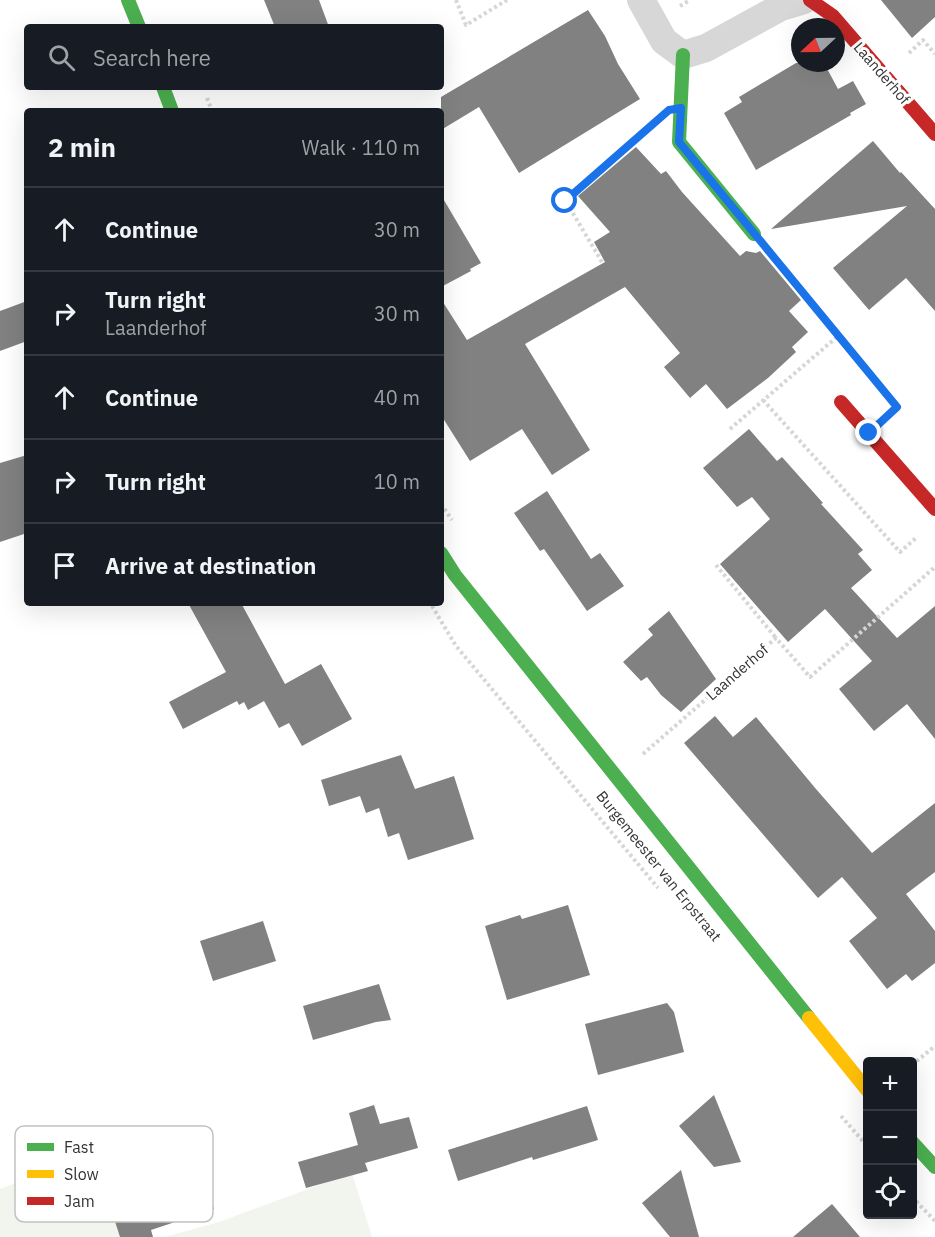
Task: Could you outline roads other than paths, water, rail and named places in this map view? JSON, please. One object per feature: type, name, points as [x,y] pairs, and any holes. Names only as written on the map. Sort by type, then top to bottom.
[{"type":"street","points":[[128,0],[138,24]]},
{"type":"street","points":[[641,0],[664,41],[683,56]]},
{"type":"street","points":[[683,56],[706,48],[781,7],[804,0]]},
{"type":"street","name":"Laanderhof","points":[[810,0],[833,16],[932,125]]},
{"type":"street","points":[[683,56],[679,142],[754,234]]},
{"type":"street","points":[[164,90],[171,108]]},
{"type":"street","points":[[841,402],[935,509]]},
{"type":"street","name":"Burgemeester van Erpstraat","points":[[444,558],[863,1086]]},
{"type":"street","points":[[917,1147],[935,1167]]}]
